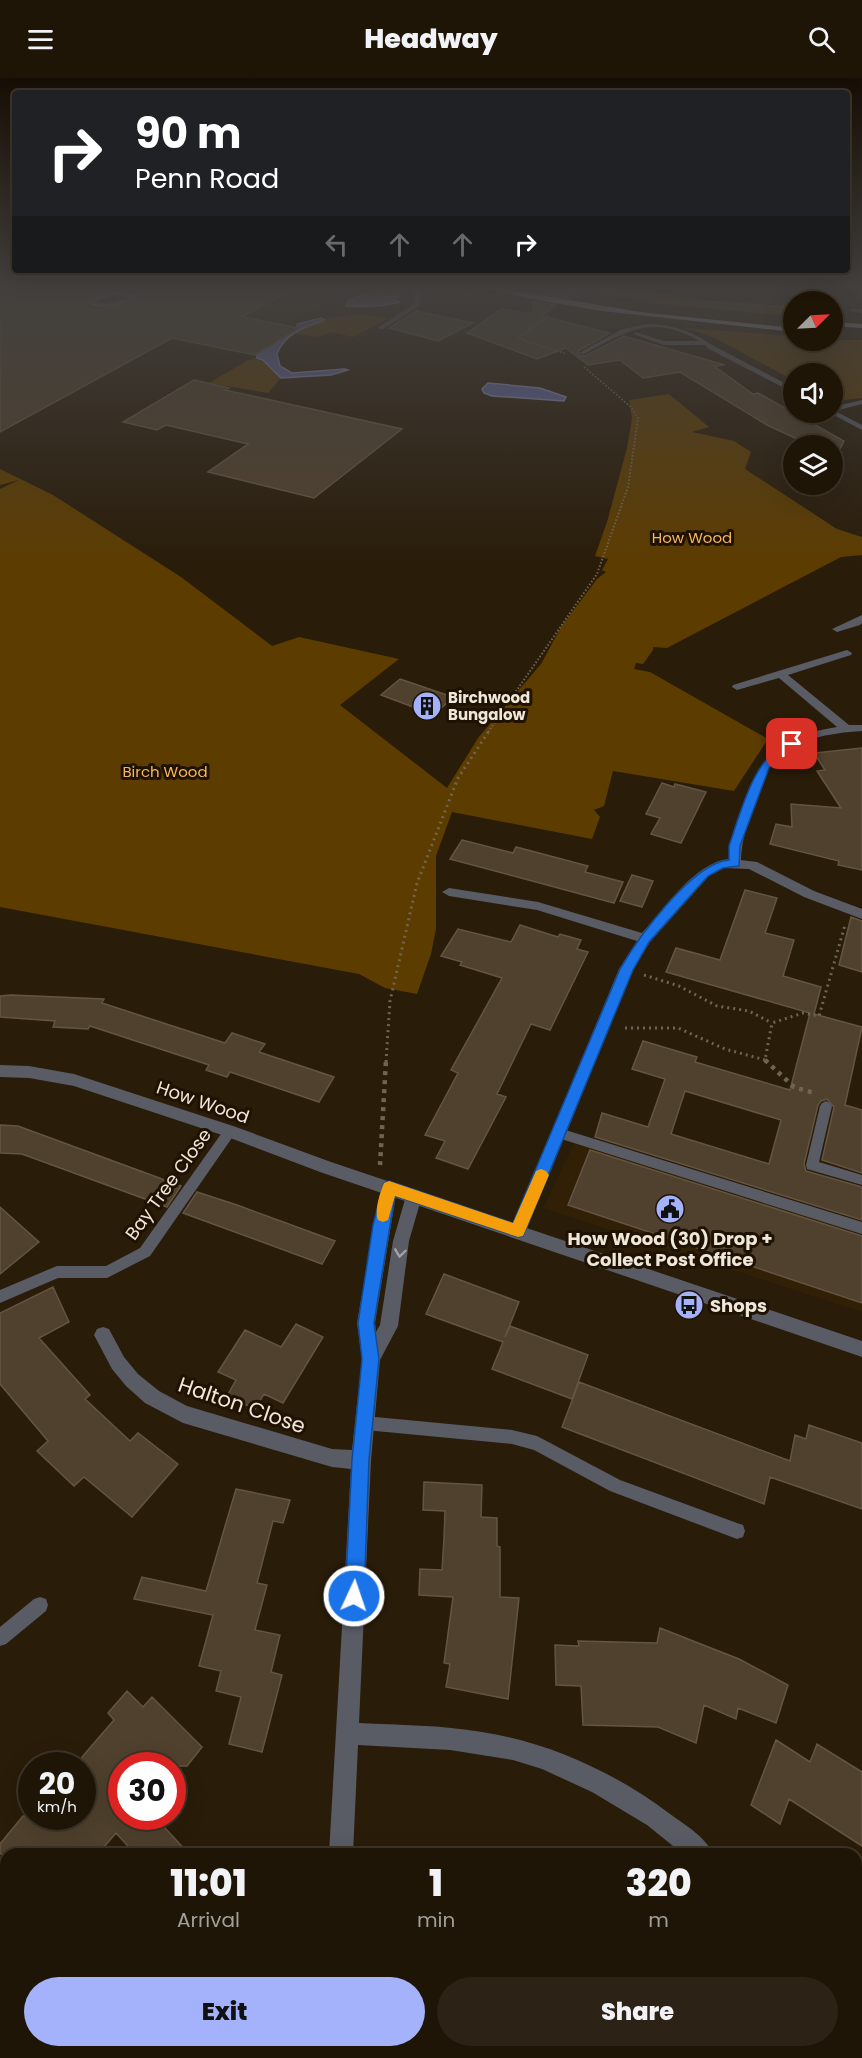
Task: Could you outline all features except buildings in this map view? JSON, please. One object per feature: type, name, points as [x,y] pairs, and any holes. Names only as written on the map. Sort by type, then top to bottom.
[{"type":"street","points":[[843,407],[862,402]]},
{"type":"street","points":[[843,417],[862,428]]},
{"type":"street","points":[[837,629],[856,623],[862,618]]},
{"type":"street","points":[[737,687],[847,653]]},
{"type":"street","points":[[780,673],[847,729]]},
{"type":"street","points":[[735,863],[734,846],[764,767],[775,755],[792,744],[822,732],[862,728]]},
{"type":"street","points":[[518,1231],[626,969],[645,939],[704,873],[721,864],[752,865],[809,894],[856,912]]},
{"type":"street","points":[[449,892],[537,906],[645,939]]},
{"type":"street","name":"How Wood","points":[[0,1071],[29,1072],[74,1080],[230,1131],[862,1349]]},
{"type":"street","points":[[341,1848],[361,1460],[370,1359],[366,1323],[381,1225],[384,1186]]},
{"type":"street","points":[[370,1359],[389,1326],[401,1241],[414,1196]]},
{"type":"street","name":"Halton Close","points":[[104,1335],[118,1363],[132,1380],[152,1396],[183,1414],[332,1458],[361,1460]]},
{"type":"street","points":[[348,1733],[486,1743],[543,1759],[603,1785],[647,1809],[694,1848]]},
{"type":"lane","points":[[826,1106],[812,1165],[862,1180]]},
{"type":"lane","name":"Bay Tree Close","points":[[0,1297],[57,1272],[107,1272],[146,1252],[230,1131]]},
{"type":"lane","points":[[559,1133],[862,1228]]},
{"type":"lane","points":[[365,1424],[512,1437],[537,1443],[616,1486],[737,1531]]},
{"type":"lane","points":[[0,1638],[40,1605]]},
{"type":"path","points":[[384,1186],[390,1001],[417,883],[458,778],[540,654],[597,574],[628,487],[638,418],[631,407],[600,380]]},
{"type":"path","points":[[626,969],[679,986],[717,1006],[749,1011],[772,1023],[803,1013],[819,1016],[856,912]]},
{"type":"path","points":[[765,1060],[772,1023]]},
{"type":"path","points":[[601,1028],[678,1028],[725,1049],[765,1060],[794,1087],[816,1094],[826,1106]]},
{"type":"shaded area","points":[[577,1137],[862,1227],[862,1312],[543,1208]]},
{"type":"green space","points":[[213,380],[279,380],[268,393],[209,383]]},
{"type":"green space","points":[[843,380],[862,380],[862,398],[843,400]]},
{"type":"green space","name":"Birch Wood","points":[[669,394],[709,427],[692,432],[734,441],[751,452],[745,469],[837,529],[862,537],[862,555],[841,557],[667,648],[653,647],[643,664],[636,663],[634,669],[650,672],[768,739],[734,791],[613,771],[604,806],[594,810],[600,817],[592,839],[452,812],[436,856],[436,929],[431,954],[417,994],[385,988],[359,974],[0,907],[0,489],[19,480],[0,485],[0,469],[53,495],[181,577],[272,646],[299,637],[399,659],[340,705],[447,788],[478,738],[541,664],[561,627],[597,579],[606,572],[602,570],[608,559],[595,556],[607,522],[627,448],[632,418],[629,400]]},
{"type":"water","points":[[488,383],[540,388],[566,397],[564,401],[492,396],[484,393],[482,389]]},
{"type":"slow traffic","points":[[383,1216],[389,1188],[518,1231],[541,1175]]},
{"type":"place","name":"Birchwood Bungalow","points":[[427,706]]},
{"type":"place","name":"How Wood (30) Drop + Collect Post Office","points":[[670,1209]]},
{"type":"place","name":"Shops","points":[[689,1305]]},
{"type":"route","points":[[354,1596],[361,1460],[370,1359],[366,1323],[389,1188],[518,1231],[626,969],[645,939],[704,873],[721,864],[735,863],[734,846],[764,767],[775,755],[792,744]]}]
